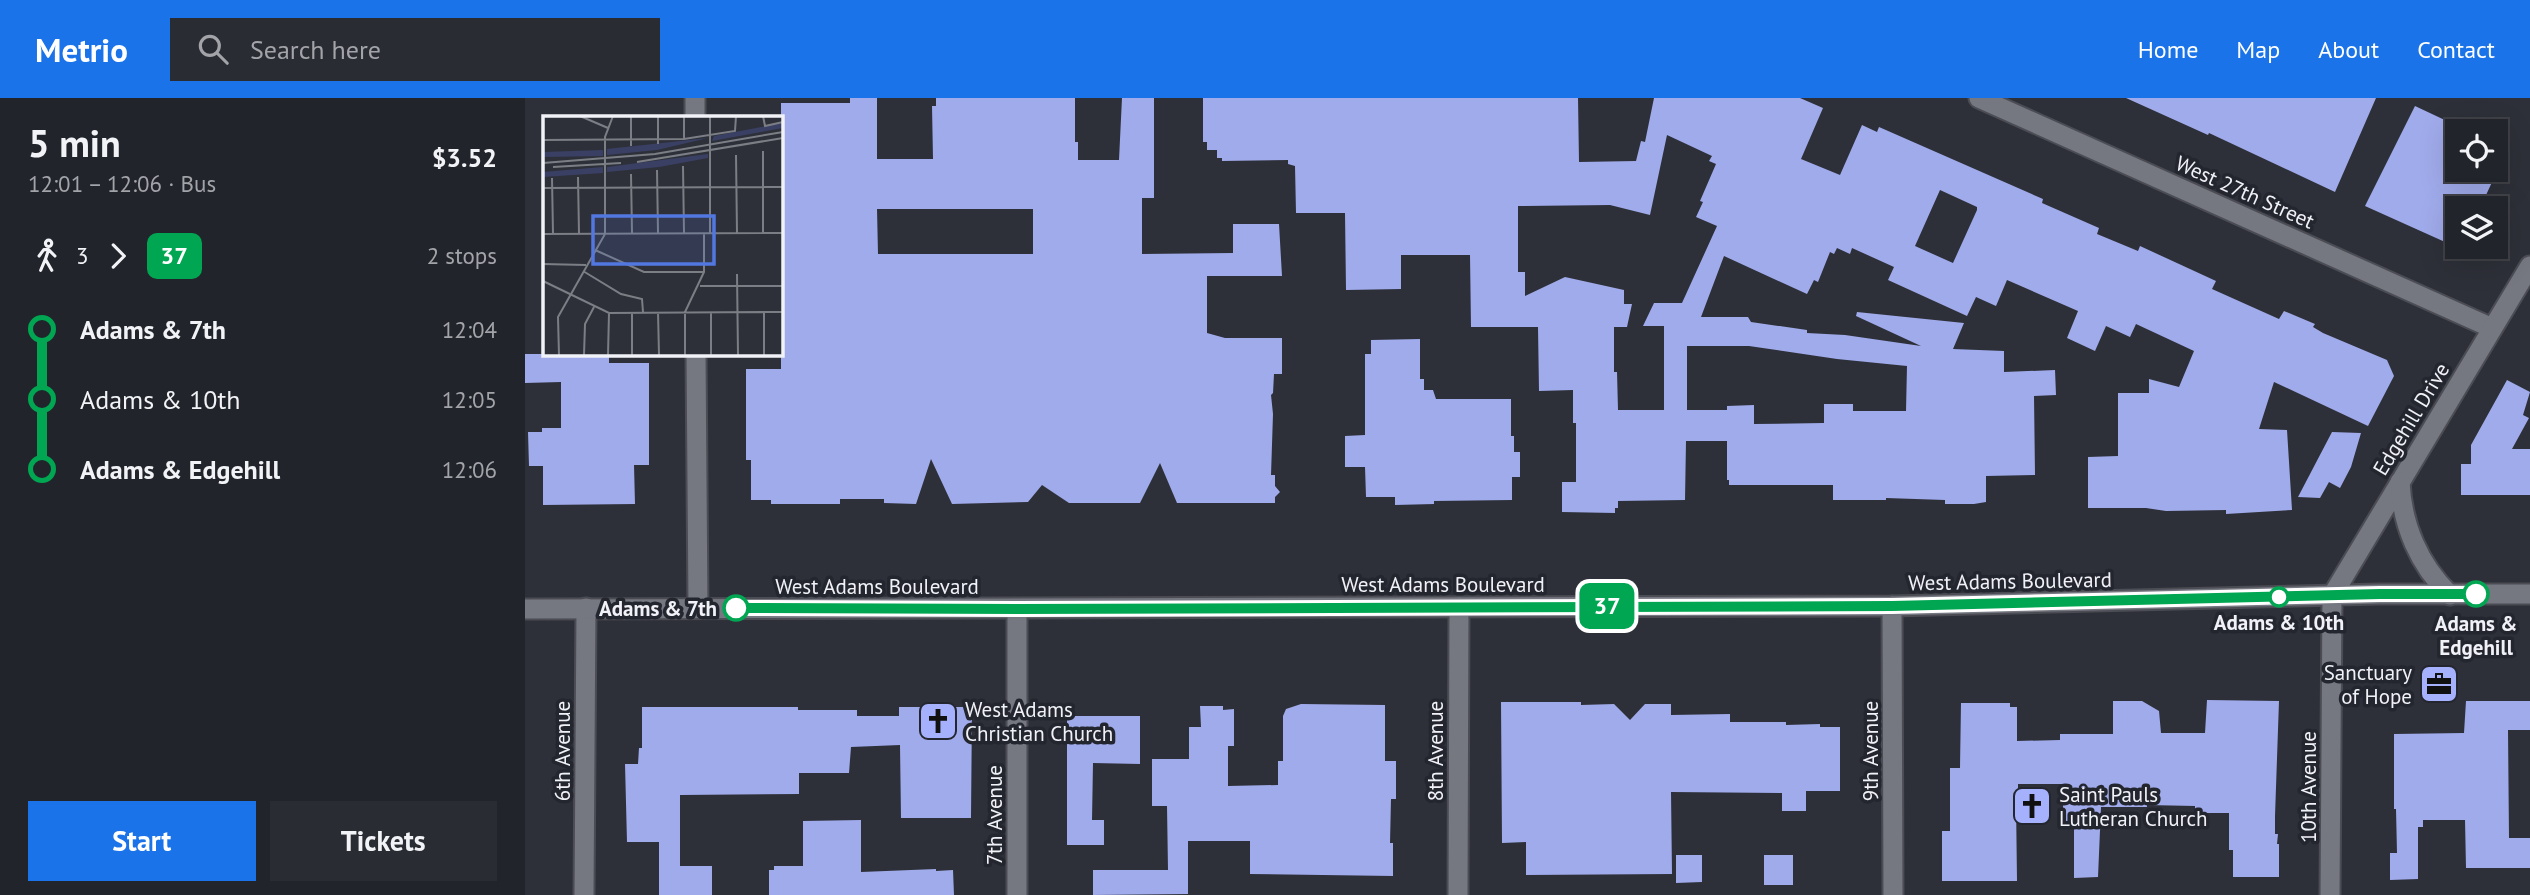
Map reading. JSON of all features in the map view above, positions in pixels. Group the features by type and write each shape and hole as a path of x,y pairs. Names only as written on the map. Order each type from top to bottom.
{"street":[{"path":"695,98 695,116"},
{"name":"West 27th Street","path":"1979,98 2492,328"},
{"name":"Edgehill Drive","path":"2332,596 2530,266"},
{"path":"697,355 698,608"},
{"path":"2400,482 2404,511 2414,546 2426,568 2451,595"},
{"name":"West Adams Boulevard","path":"525,608 1892,606 2530,594"},
{"name":"10th Avenue","path":"2330,895 2332,596"},
{"name":"9th Avenue","path":"1892,606 1893,895"},
{"name":"8th Avenue","path":"1458,895 1459,607"},
{"name":"6th Avenue","path":"584,895 586,608"},
{"name":"7th Avenue","path":"1017,609 1017,895"}],"building":[{"path":"850,98 877,98 877,159 933,159 932,106 936,106 936,98 1075,98 1075,142 1078,142 1078,160 1119,160 1122,98 1154,98 1154,198 1142,198 1142,254 1233,253 1233,224 1279,224 1282,276 1207,276 1207,333 1225,338 1282,338 1282,374 1274,374 1271,395 1271,475 1275,475 1275,486 1280,492 1275,497 1275,503 1177,503 1160,463 1140,503 1069,503 1042,485 1028,502 952,504 931,459 916,504 884,503 884,499 840,499 840,504 771,504 771,500 751,500 751,460 746,460 746,369 781,369 781,103 850,103","holes":["877,209 1033,209 1033,254 878,254"]},
{"path":"1203,98 1578,98 1579,162 1636,161 1641,141 1645,142 1654,98 1800,98 1823,108 1801,159 1840,175 1862,125 1877,132 1879,127 2043,199 2042,203 2099,228 2097,234 2138,251 2140,246 2216,281 2212,289 2279,319 2284,311 2315,324 2313,327 2323,333 2387,360 2394,376 2368,426 2274,382 2259,429 2287,430 2292,510 2226,514 2226,510 2088,508 2088,457 2118,456 2118,393 2149,393 2149,379 2179,387 2194,351 2136,324 2130,337 2106,326 2095,351 2067,338 2078,311 2007,280 1996,306 1976,297 1967,316 1888,280 1894,267 1852,248 1850,254 1837,248 1834,254 1830,252 1818,282 1814,280 1807,294 1724,256 1701,317 1748,317 1751,322 1807,330 1807,333 1845,335 1921,346 1856,316 1857,312 1964,323 1953,349 2004,351 2004,372 2055,370 2056,395 2034,396 2035,475 1986,476 1986,502 1974,504 1886,498 1833,500 1833,485 1729,485 1727,441 1686,441 1685,500 1618,501 1615,513 1562,512 1562,482 1576,482 1573,390 1539,391 1538,327 1471,327 1470,255 1401,255 1401,289 1346,290 1345,213 1296,213 1295,166 1288,164 1288,160 1222,161 1222,158 1217,158 1217,150 1207,150 1207,142 1203,142","holes":["1667,135 1712,156 1709,161 1716,164 1696,217 1717,226 1682,303 1654,303 1643,326 1664,326 1664,410 1618,410 1617,372 1614,372 1614,327 1627,327 1632,304 1624,304 1624,290 1565,277 1525,296 1525,272 1518,272 1518,206 1610,205 1650,215","1940,190 1977,207 1953,263 1915,246","1687,346 1749,346 1907,366 1906,411 1853,411 1853,404 1824,404 1824,423 1754,424 1754,405 1727,406 1727,410 1687,410"]},
{"path":"2126,98 2376,98 2335,192 2209,133 2208,135"},
{"path":"2415,106 2445,120 2445,182 2492,182 2486,196 2445,196 2445,242 2365,206"},
{"path":"1420,339 1420,379 1424,379 1424,390 1433,390 1436,399 1511,399 1511,436 1514,436 1514,452 1520,452 1520,477 1512,477 1512,500 1434,501 1434,504 1395,505 1395,497 1366,497 1365,467 1345,467 1345,436 1365,435 1365,354 1371,354 1371,340"},
{"path":"525,354 609,355 609,363 649,363 649,465 634,465 635,504 543,505 543,466 529,466 528,432 542,432 542,428 561,428 561,382 525,383"},
{"path":"2507,380 2530,392 2523,415 2529,418 2512,449 2530,449 2530,495 2461,495 2461,464 2471,464 2471,445"},
{"path":"2332,432 2361,433 2351,467 2340,488 2329,482 2320,498 2298,497"},
{"path":"2207,700 2279,701 2275,834 2278,834 2279,844 2279,877 2233,877 2233,850 2229,850 2229,813 2195,813 2195,806 2147,805 2101,807 2098,877 2074,878 2074,828 2063,828 2063,784 2018,784 2017,881 1942,881 1942,831 1950,831 1950,768 1960,768 1961,703 2010,703 2010,707 2017,707 2017,741 2060,740 2060,734 2113,734 2113,701 2142,701 2159,711 2161,733 2205,733"},
{"path":"2466,701 2530,701 2530,730 2508,730 2509,838 2530,838 2530,868 2466,868 2465,820 2423,820 2423,827 2418,827 2418,879 2390,880 2390,853 2397,853 2394,734 2464,733"},
{"path":"1501,702 1614,704 1630,720 1645,704 1671,704 1671,715 1730,714 1730,722 1786,722 1786,725 1820,724 1820,727 1840,727 1840,791 1806,791 1806,811 1782,811 1782,793 1671,792 1672,874 1526,875 1526,842 1502,843"},
{"path":"1301,704 1385,705 1385,761 1396,761 1396,799 1391,799 1390,843 1393,843 1393,876 1250,874 1250,841 1188,841 1188,894 1093,895 1093,870 1168,870 1167,806 1152,806 1152,759 1189,759 1189,727 1201,727 1200,706 1234,709 1234,746 1228,746 1228,786 1278,785 1278,761 1283,761 1283,716 1286,709"},
{"path":"642,707 798,707 798,710 857,710 857,716 899,716 899,707 972,707 971,818 901,818 900,745 851,747 849,773 799,773 799,794 680,795 680,866 712,866 712,895 659,895 659,842 627,842 625,764 638,764 639,748 642,748"},
{"path":"1067,716 1140,716 1140,764 1093,763 1092,820 1104,820 1104,845 1067,845"},
{"path":"861,820 861,872 953,870 954,895 769,895 769,870 774,870 774,866 803,866 803,821"},
{"path":"1676,855 1702,855 1702,882 1676,883"},
{"path":"1764,855 1793,855 1793,885 1764,885"}],"bus line":[{"name":"37","path":"736,608 1892,606 2476,594"}],"place":[{"name":"Adams & Edgehill","path":"2476,594"},
{"name":"Adams & 10th","path":"2279,597"},
{"name":"Adams & 7th","path":"736,608"},
{"name":"Sanctuary of Hope","path":"2439,684"},
{"name":"West Adams Christian Church","path":"938,721"},
{"name":"Saint Pauls Lutheran Church","path":"2032,806"}]}
